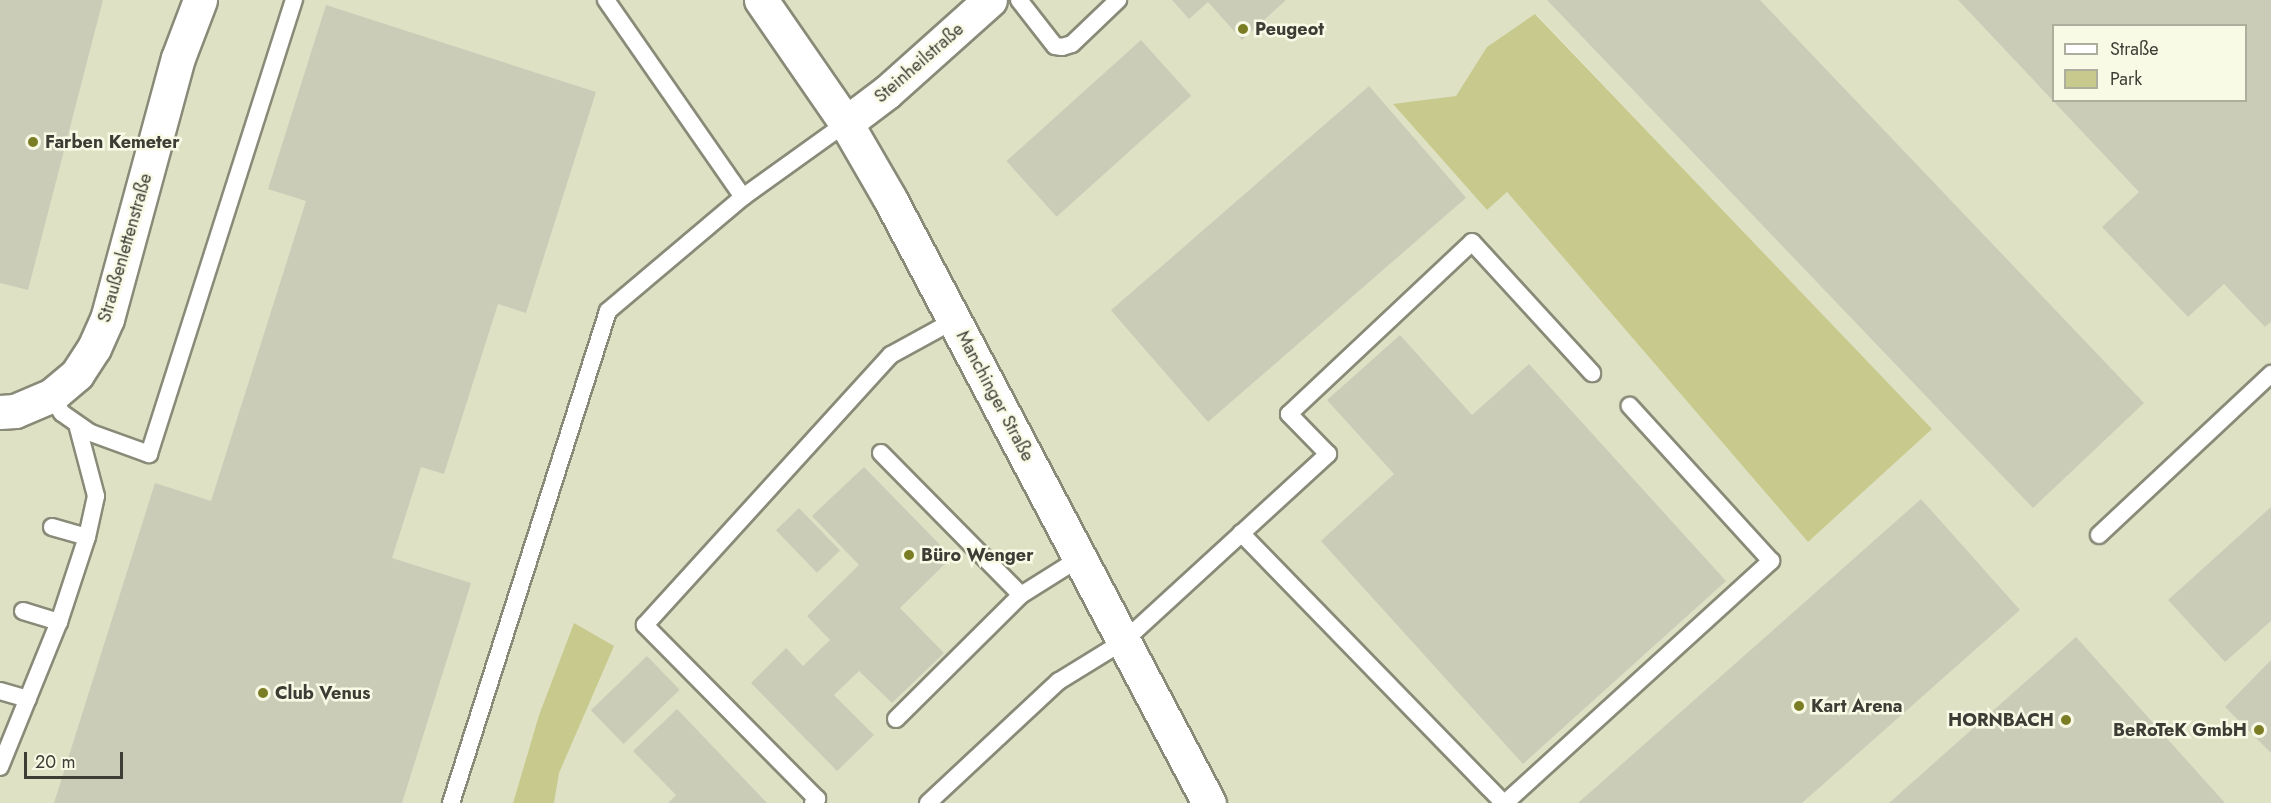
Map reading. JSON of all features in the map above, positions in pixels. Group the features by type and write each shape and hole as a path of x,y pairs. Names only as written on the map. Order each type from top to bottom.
{"main road":[{"name":"Straußenlettenstraße","path":"0,412 15,411 51,396 77,374 107,319 178,57 200,0"},
{"name":"Manchinger Straße","path":"761,0 846,123 955,320 1209,803"},
{"name":"Steinheilstraße","path":"846,123 887,92 990,0"}],"lane":[{"path":"51,396 62,413 78,424 149,453 294,0"},
{"path":"606,0 743,196"},
{"path":"1019,0 1055,46 1062,47 1072,44 1118,0"},
{"path":"451,803 608,310 743,196 846,123"},
{"path":"928,803 1059,681 1124,641 1328,454 1289,414 1472,242 1592,374"},
{"path":"813,803 817,799 645,625 891,355 955,320"},
{"path":"2099,535 2271,375"},
{"path":"1241,533 1504,803 1770,561 1630,406"},
{"path":"0,767 3,750 28,699 59,622 87,537 96,496 78,424"},
{"path":"881,453 1021,595"},
{"path":"52,527 87,537"},
{"path":"896,719 1021,595 1080,558"},
{"path":"23,611 59,622"},
{"path":"0,691 28,699"}],"shaded area":[{"path":"0,0 2271,0 2271,803 554,803 574,623 539,715 513,803 0,803","holes":["1536,14 1931,429 1808,542 1507,192 1487,210 1394,105 1456,96"]}],"green space":[{"path":"1535,14 1932,429 1808,542 1507,192 1487,210 1393,104 1456,96 1487,47"},
{"path":"574,623 614,646 559,773 554,803 513,803 539,715"}],"building":[{"name":"Farben Kemeter","path":"0,0 103,0 28,290 0,283"},
{"name":"Peugeot","path":"1172,0 1286,0 1242,40 1208,2 1189,19"},
{"path":"1547,0 1760,0 2144,403 2033,508"},
{"path":"1958,0 2271,0 2271,322 2265,327 2224,284 2188,317 2102,227 2139,192 2054,102 2247,102 2247,24 2052,24 2052,100"},
{"path":"326,5 596,92 526,313 498,304 444,474 421,467 392,558 471,583 402,803 54,803 155,483 211,501 306,201 268,189"},
{"path":"1141,40 1191,96 1057,217 1006,161"},
{"path":"1369,86 1466,198 1208,422 1111,310"},
{"path":"1400,335 1472,415 1529,364 1726,581 1523,764 1321,541 1394,474 1327,400"},
{"path":"864,467 952,557 900,608 944,653 892,703 859,671 834,695 874,735 837,771 751,683 786,648 803,666 830,640 807,616 859,565 812,516"},
{"name":"Kart Arena","path":"1921,499 2020,610 1802,803 1578,803"},
{"path":"2271,507 2271,621 2225,662 2168,600"},
{"path":"799,508 840,550 817,573 776,530"},
{"name":"HORNBACH","path":"2076,637 2225,803 1889,803"},
{"path":"647,656 680,690 624,744 591,710"},
{"name":"BeRoTeK GmbH","path":"2271,660 2271,753 2225,707"},
{"path":"677,709 767,803 668,803 676,795 633,751"}],"place":[{"name":"Peugeot","path":"1243,29"},
{"name":"Farben Kemeter","path":"33,142"},
{"name":"Büro Wenger","path":"909,555"},
{"name":"Club Venus","path":"263,693"},
{"name":"Kart Arena","path":"1799,706"},
{"name":"HORNBACH","path":"2066,720"},
{"name":"BeRoTeK GmbH","path":"2259,730"}]}
